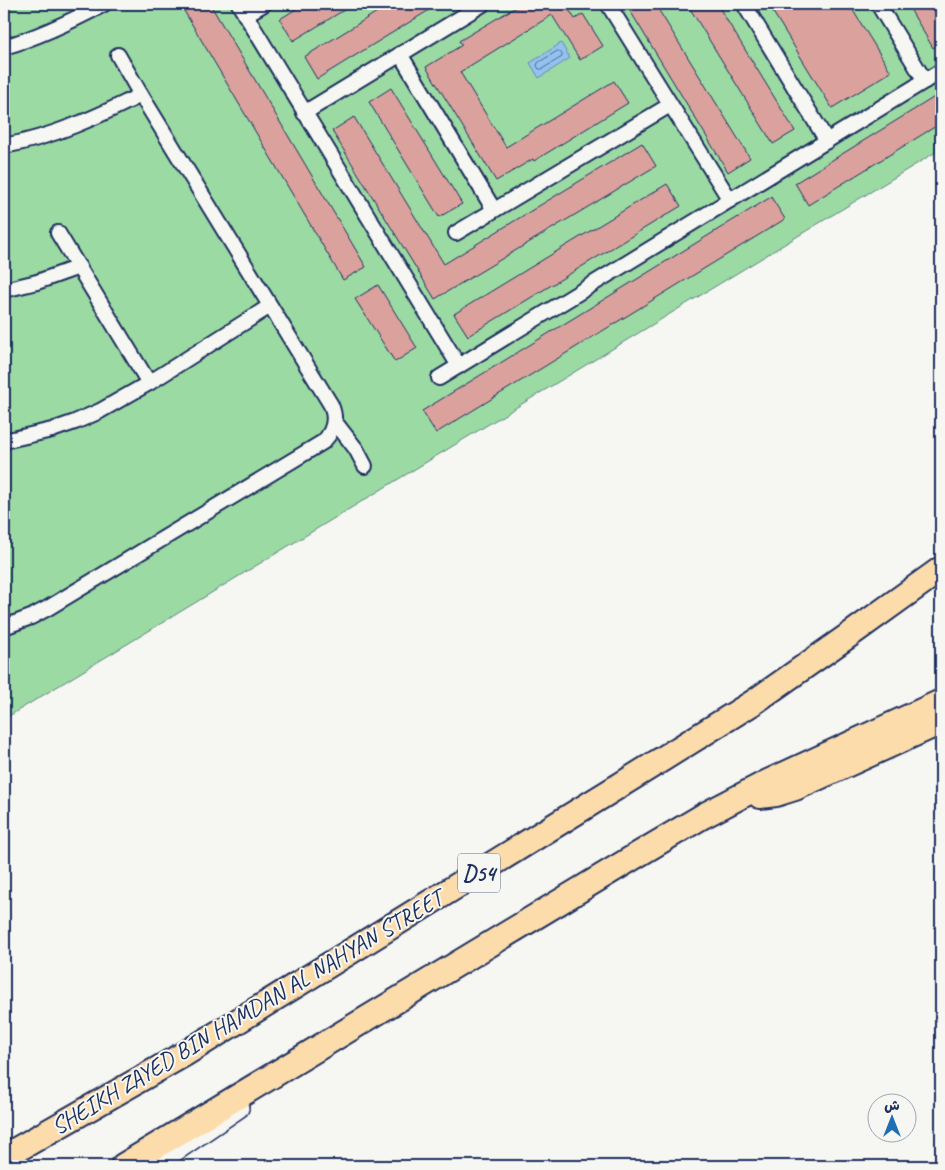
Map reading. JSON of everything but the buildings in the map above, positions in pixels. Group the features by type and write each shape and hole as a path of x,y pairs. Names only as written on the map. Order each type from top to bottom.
{"highway":[{"name":"SHEIKH ZAYED BIN HAMDAN AL NAHYAN STREET","path":"4,1158 186,1053 754,702 941,568"},
{"path":"123,1166 703,816 835,750 941,702"},
{"path":"743,795 765,796 786,791 941,722"}],"street":[{"path":"4,47 45,32 104,4"},
{"path":"264,4 242,10 459,366"},
{"path":"304,113 483,4"},
{"path":"608,4 730,200"},
{"path":"744,4 827,141"},
{"path":"878,4 925,81"},
{"path":"400,54 494,210"},
{"path":"4,628 48,608 323,442 331,433 335,422 331,405 118,55"},
{"path":"439,378 941,71"},
{"path":"4,146 36,139 68,128 141,95"},
{"path":"456,233 670,105"},
{"path":"58,233 149,383"},
{"path":"4,290 37,282 79,267"},
{"path":"4,441 52,430 100,411 149,383 270,306"},
{"path":"335,422 356,450 365,466"},
{"path":"154,1166 259,1095 461,969 488,946"},
{"path":"4,1148 27,1143"}],"green space":[{"path":"4,4 941,4 941,149 4,719"}],"water":[{"path":"561,43 570,58 539,78 530,63"}]}
